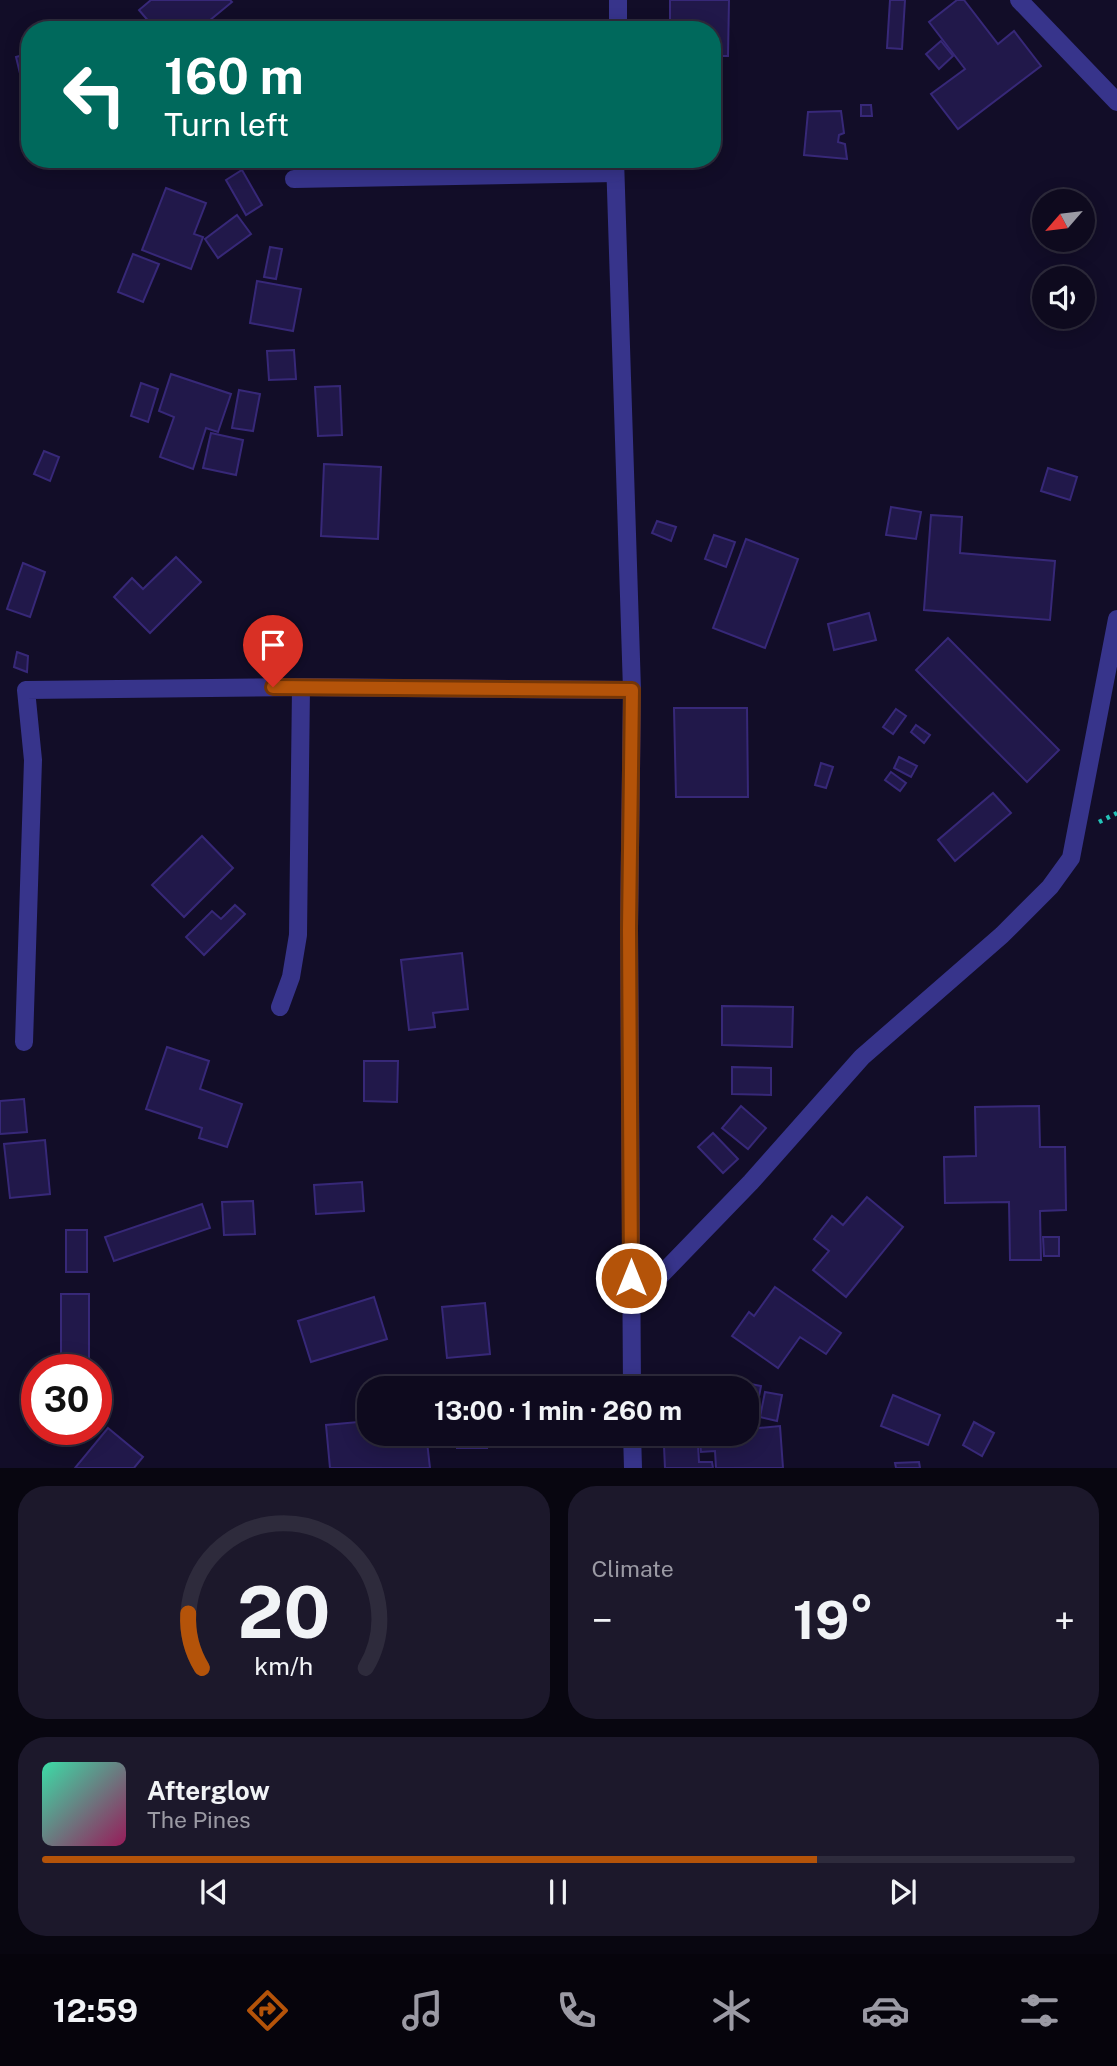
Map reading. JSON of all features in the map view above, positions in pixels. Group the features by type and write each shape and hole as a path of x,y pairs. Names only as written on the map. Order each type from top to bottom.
{"street":[{"path":"618,0 618,21"},
{"path":"1019,0 1117,102"},
{"path":"294,179 566,168"},
{"path":"615,168 632,690 629,929 632,1376"},
{"path":"632,1305 751,1182 862,1057 1002,935 1051,887 1071,858 1117,619"},
{"path":"24,1042 33,760 26,690 301,687 632,690"},
{"path":"281,1007 291,978 298,934 301,687"},
{"path":"632,1446 633,1468"}],"building":[{"path":"151,0 232,2 209,21 148,21 139,10"},
{"path":"670,0 729,0 728,56 721,56 721,21 670,21"},
{"path":"890,0 905,0 902,49 887,48"},
{"path":"957,0 964,0 998,44 1014,31 1041,66 958,129 931,94 965,69 929,22"},
{"path":"941,41 953,56 939,69 926,54"},
{"path":"21,56 21,78 16,57"},
{"path":"861,105 871,105 872,116 861,116"},
{"path":"841,111 844,133 839,135 838,142 845,144 847,159 804,155 808,112"},
{"path":"335,168 363,168 363,169 335,171"},
{"path":"242,170 262,205 246,215 226,180"},
{"path":"166,188 206,203 194,234 203,237 191,269 142,250"},
{"path":"237,215 251,234 218,258 205,239"},
{"path":"270,247 282,249 276,279 264,277"},
{"path":"133,254 159,264 143,302 118,292"},
{"path":"257,281 301,289 293,331 250,323"},
{"path":"294,350 296,379 269,380 267,351"},
{"path":"171,374 231,394 218,432 206,428 193,469 160,457 174,417 159,411"},
{"path":"141,383 158,389 148,422 131,416"},
{"path":"340,386 342,435 318,436 315,387"},
{"path":"239,390 260,394 253,431 232,428"},
{"path":"211,433 243,440 236,475 203,468"},
{"path":"44,451 59,457 50,481 34,474"},
{"path":"324,464 381,467 378,539 321,536"},
{"path":"1048,468 1077,477 1070,500 1041,491"},
{"path":"891,507 921,512 916,539 886,535"},
{"path":"931,515 962,517 960,553 1055,561 1050,620 924,610"},
{"path":"657,521 676,527 671,541 652,533"},
{"path":"714,535 735,542 726,567 705,559"},
{"path":"746,539 798,559 765,648 713,628"},
{"path":"176,557 201,582 150,633 114,597 132,578 143,589"},
{"path":"23,563 45,572 30,617 7,609"},
{"path":"869,613 876,640 834,650 828,624"},
{"path":"948,638 1059,750 1027,782 916,670"},
{"path":"17,652 28,656 27,672 14,667"},
{"path":"674,708 747,708 748,797 676,797"},
{"path":"896,709 906,716 893,734 883,727"},
{"path":"916,725 930,735 924,743 911,732"},
{"path":"899,757 917,766 911,777 894,768"},
{"path":"821,763 833,767 826,788 815,785"},
{"path":"891,772 906,783 900,791 885,780"},
{"path":"993,793 1011,813 955,861 938,840"},
{"path":"202,836 233,868 184,917 152,885"},
{"path":"235,905 245,914 204,955 186,937 212,911 221,919"},
{"path":"462,953 468,1009 433,1013 435,1027 409,1030 401,960"},
{"path":"722,1006 793,1007 792,1047 722,1045"},
{"path":"167,1047 209,1061 200,1089 242,1104 227,1147 199,1138 202,1128 146,1109"},
{"path":"364,1061 398,1061 397,1102 364,1101"},
{"path":"732,1067 771,1068 771,1095 732,1094"},
{"path":"24,1099 27,1132 0,1134 0,1101"},
{"path":"741,1106 766,1128 748,1149 722,1128"},
{"path":"1039,1106 1040,1147 1065,1147 1066,1210 1040,1211 1041,1260 1010,1260 1009,1202 945,1203 944,1157 976,1156 975,1107"},
{"path":"713,1133 738,1159 723,1173 698,1147"},
{"path":"45,1140 50,1194 10,1198 4,1144"},
{"path":"362,1182 364,1211 316,1214 314,1185"},
{"path":"867,1197 903,1227 846,1297 813,1270 829,1251 814,1239 832,1216 843,1225"},
{"path":"253,1201 255,1234 224,1235 222,1202"},
{"path":"202,1204 210,1228 114,1261 105,1237"},
{"path":"66,1230 87,1230 87,1272 66,1272"},
{"path":"1043,1237 1059,1237 1059,1256 1044,1256"},
{"path":"775,1287 841,1333 826,1354 800,1337 778,1368 732,1336 749,1312 754,1316"},
{"path":"61,1294 89,1294 89,1354 61,1354"},
{"path":"374,1297 387,1339 311,1362 298,1321"},
{"path":"485,1303 490,1354 447,1358 442,1307"},
{"path":"765,1392 782,1395 777,1421 760,1417"},
{"path":"893,1395 940,1415 928,1445 881,1426"},
{"path":"357,1422 357,1446 427,1446 430,1468 330,1468 326,1425"},
{"path":"974,1422 994,1433 982,1456 963,1445"},
{"path":"780,1426 783,1468 716,1468 715,1451 701,1452 700,1446 759,1446 759,1428"},
{"path":"112,1431 143,1457 134,1468 75,1468 94,1445 112,1445"},
{"path":"457,1446 487,1446 487,1448"},
{"path":"664,1446 698,1446 699,1462 712,1462 713,1468 665,1468"},
{"path":"919,1462 920,1468 896,1468 895,1463"}],"route":[{"path":"273,687 632,690 629,929 631,1278"}]}
